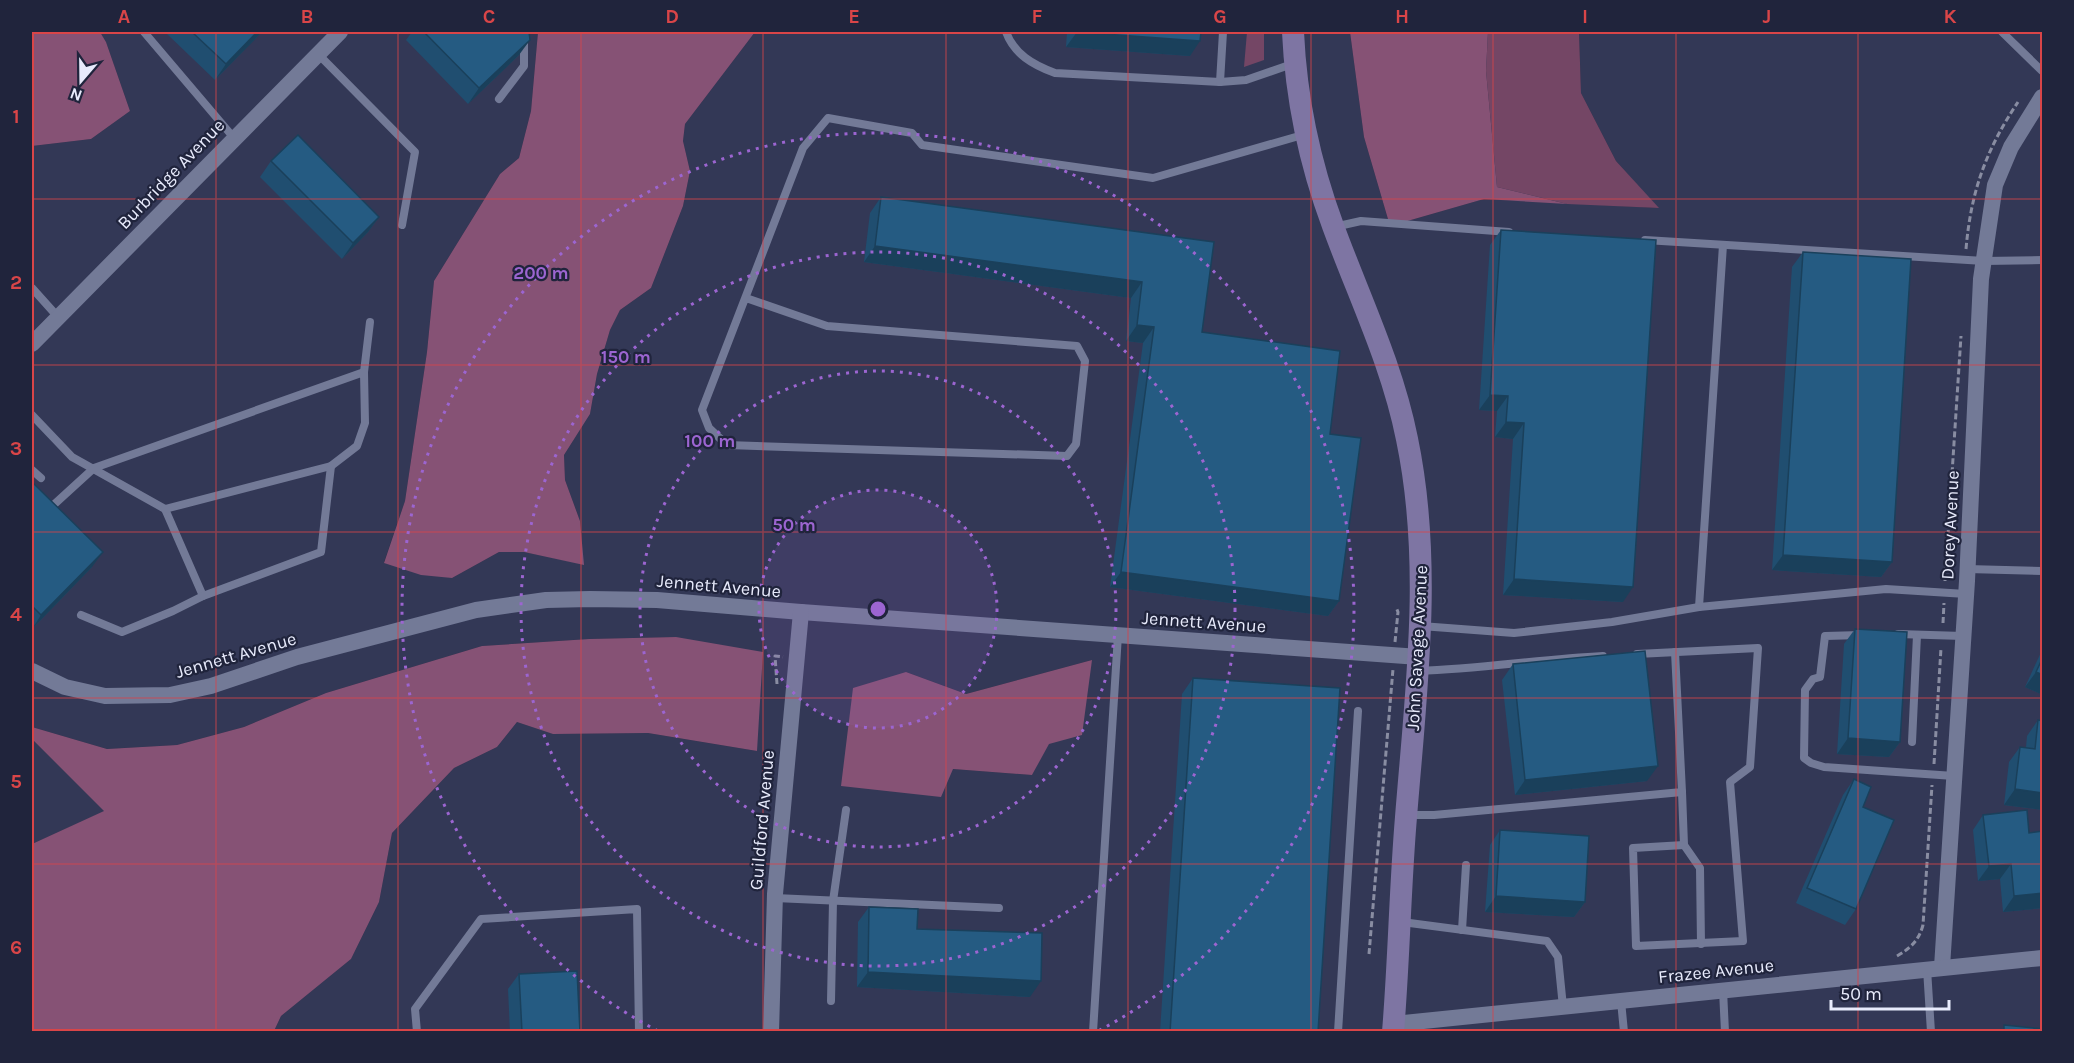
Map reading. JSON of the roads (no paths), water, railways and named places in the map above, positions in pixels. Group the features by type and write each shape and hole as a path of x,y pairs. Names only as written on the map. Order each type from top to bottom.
{"main road":[{"name":"John Savage Avenue","path":"1293,32 1295,63 1306,134 1316,174 1334,228 1388,367 1407,439 1416,495 1421,626 1398,921 1393,1028"}],"street":[{"name":"Burbridge Avenue","path":"32,344 340,32"},
{"name":"Dorey Avenue","path":"1935,968 1954,776 1966,594 1981,279 1995,185 2011,147 2043,97"},
{"name":"Jennett Avenue","path":"32,671 65,687 105,696 170,695 211,686 297,657 408,626 476,610 546,600 657,600 1394,655 1419,664"},
{"name":"Guildford Avenue","path":"771,1032 775,898 801,612"},
{"name":"Frazee Avenue","path":"1393,1028 1563,1007 2043,958"}],"lane":[{"path":"144,32 234,138"},
{"path":"499,99 524,66 524,32"},
{"path":"1006,32 1017,51 1032,64 1054,73 1220,82 1245,80 1295,63"},
{"path":"1220,82 1223,32"},
{"path":"2002,32 2043,71"},
{"path":"318,54 414,152 402,225"},
{"path":"746,298 827,326 1077,346 1085,361 1076,444 1067,456 727,445 709,428 702,410 803,148 828,118 912,133 922,145 1153,178 1306,134"},
{"path":"1334,228 1361,221 1524,233"},
{"path":"1630,239 1984,261 2043,260"},
{"path":"1699,607 1723,244"},
{"path":"32,288 58,317"},
{"path":"165,509 331,466 357,446 365,423 364,372 370,322"},
{"path":"48,510 94,468 364,372"},
{"path":"32,416 72,457 165,509 203,596"},
{"path":"81,615 122,632 203,596 321,552 331,466"},
{"path":"32,470 40,478"},
{"path":"1967,569 2043,571"},
{"path":"1421,626 1514,633 1612,622 1699,607 1886,589 1966,594"},
{"path":"1892,634 1963,636"},
{"path":"1093,1032 1118,635"},
{"path":"1870,635 1825,636 1820,676 1813,679 1806,690 1804,758 1824,767 1954,776"},
{"path":"1912,742 1917,635"},
{"path":"1632,654 1758,648 1750,767 1730,782 1743,941 1636,946 1633,848 1684,845"},
{"path":"1675,652 1684,845 1700,868 1701,944"},
{"path":"1419,664 1446,670 1566,657 1610,655"},
{"path":"1338,1032 1358,711"},
{"path":"1406,815 1434,815 1682,792"},
{"path":"831,1001 833,901 846,810"},
{"path":"1462,930 1466,865"},
{"path":"775,898 999,908"},
{"path":"417,1032 415,1009 482,919 637,909 639,1032"},
{"path":"1398,921 1547,942 1558,957 1563,1007"},
{"path":"1931,1032 1935,968"},
{"path":"1723,990 1725,1032"},
{"path":"1621,1001 1624,1032"}]}
